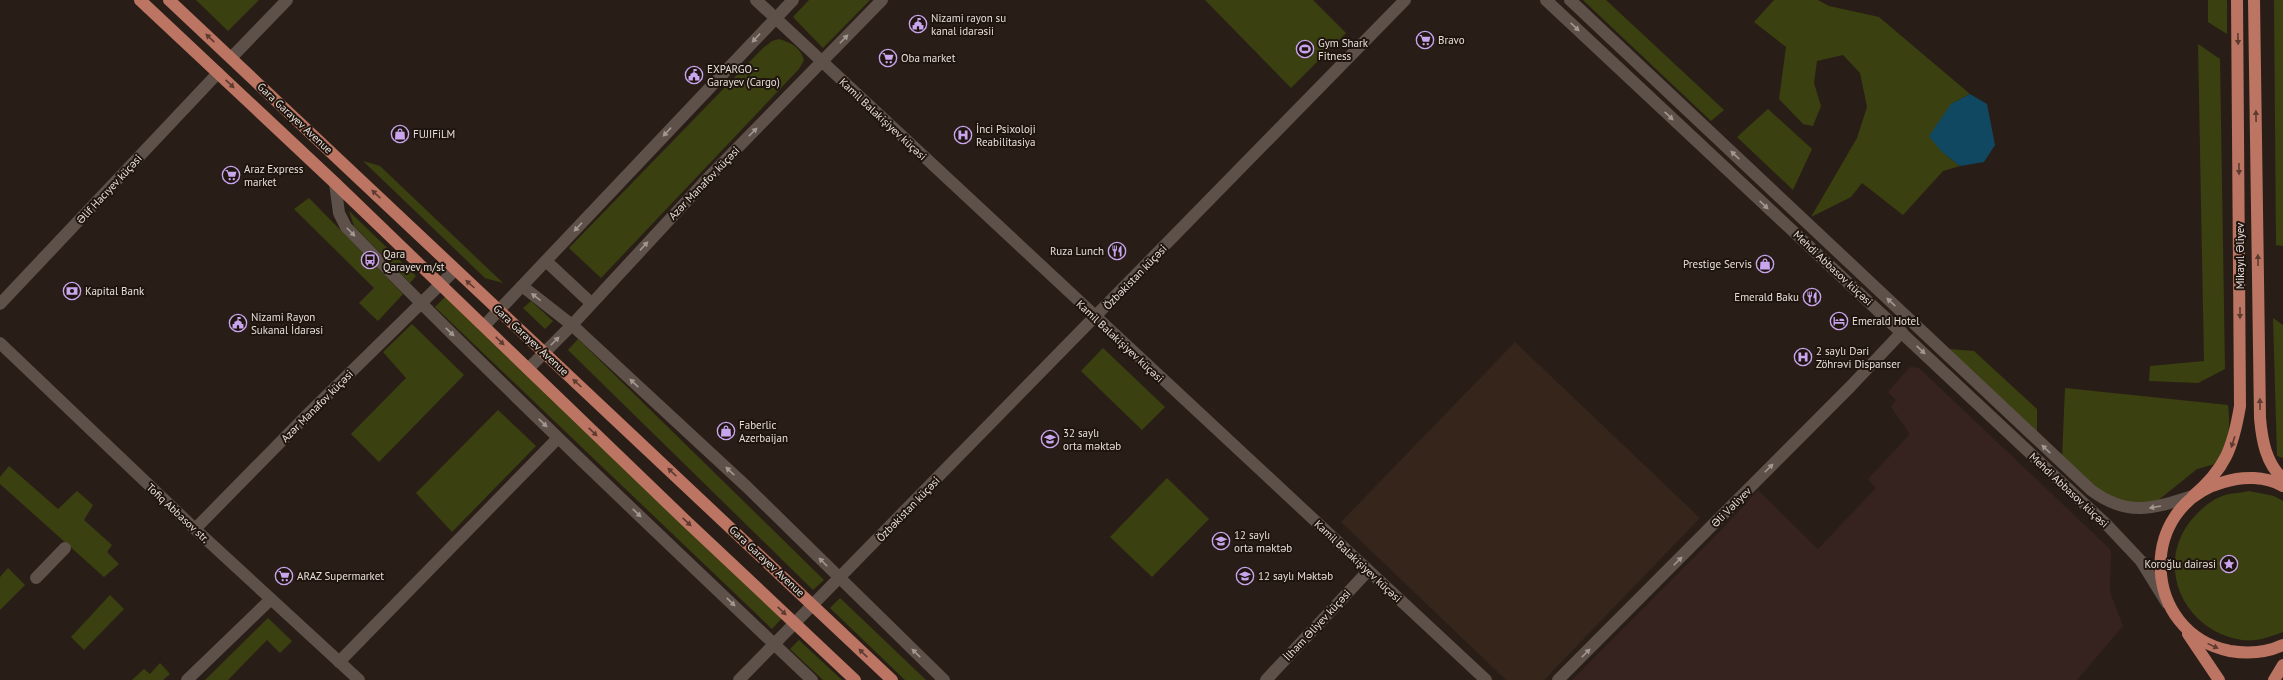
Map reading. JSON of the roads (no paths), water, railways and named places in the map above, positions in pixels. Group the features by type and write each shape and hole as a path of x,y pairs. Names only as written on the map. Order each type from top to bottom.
{"main road":[{"name":"Gara Garayev Avenue","path":"140,0 335,183 855,680"},
{"name":"Gara Garayev Avenue","path":"170,0 892,680"},
{"name":"Mikayıl Əliyev","path":"2193,496 2209,483 2226,459 2234,439 2240,406 2237,0"},
{"name":"Mikayıl Əliyev","path":"2254,0 2260,418 2264,449 2271,464 2283,479"},
{"path":"2219,680 2175,615 2165,595 2161,581 2160,552 2166,531 2177,512 2193,496 2212,485 2234,479 2257,478 2283,486"},
{"path":"2175,615 2193,635 2217,648 2244,654 2271,651 2283,645"},
{"path":"2274,680 2283,665"}],"street":[{"path":"231,58 287,0"},
{"name":"Kamil Balakişiyev küçəsi","path":"756,0 1486,680"},
{"path":"484,326 793,0"},
{"name":"Azər Manafov küçəsi","path":"528,369 572,325 708,178 882,0"},
{"name":"Özbəkistan küçəsi","path":"794,622 1096,318 1406,0"},
{"name":"Mehdi Abbasov küçəsi","path":"1546,0 2126,543 2141,561 2175,615"},
{"name":"Mehdi Abbasov küçəsi","path":"1570,0 2091,490 2106,501 2124,507 2142,509 2163,506 2193,496"},
{"name":"Əlif Hacıyev küçəsi","path":"0,304 218,73"},
{"path":"335,183 339,213 346,227 422,305 558,438 812,680"},
{"path":"546,261 591,303"},
{"name":"Azər Manafov küçəsi","path":"195,529 308,414 422,305 455,270"},
{"path":"522,286 572,325 747,487 944,680"},
{"name":"Əli Vəliyev","path":"1558,680 1845,393 1902,332"},
{"name":"Tofiq Abbasov str.","path":"0,343 195,529 359,680"},
{"path":"339,662 558,438"},
{"path":"36,578 65,548"},
{"name":"İlham Əliyev küçəsi","path":"1266,680 1368,571"},
{"path":"187,680 271,599"},
{"path":"739,680 794,622"}],"water":[{"path":"1970,94 1987,104 1995,145 1984,162 1960,166 1941,151 1929,136 1951,104"}],"place":[{"name":"Nizami rayon su kanal idarəsii","path":"918,24"},
{"name":"Bravo","path":"1425,40"},
{"name":"Gym Shark Fitness","path":"1305,49"},
{"name":"Oba market","path":"888,58"},
{"name":"EXPARGO - Garayev (Cargo)","path":"694,75"},
{"name":"FUJIFiLM","path":"400,134"},
{"name":"İnci Psixoloji Reabilitasiya","path":"963,135"},
{"name":"Araz Express market","path":"231,175"},
{"name":"Ruza Lunch","path":"1117,251"},
{"name":"Qara Qarayev m/st","path":"370,260"},
{"name":"Prestige Servis","path":"1765,264"},
{"name":"Kapital Bank","path":"72,291"},
{"name":"Emerald Baku","path":"1812,297"},
{"name":"Emerald Hotel","path":"1839,321"},
{"name":"Nizami Rayon Sukanal İdarəsi","path":"238,323"},
{"name":"2 saylı Dəri Zöhrəvi Dispanser","path":"1803,357"},
{"name":"Faberlic Azerbaijan","path":"726,431"},
{"name":"32 saylı orta məktəb","path":"1050,439"},
{"name":"12 saylı orta məktəb","path":"1221,541"},
{"name":"Koroğlu dairəsi","path":"2229,564"},
{"name":"ARAZ Supermarket","path":"284,576"},
{"name":"12 saylı Məktəb","path":"1245,576"}]}
